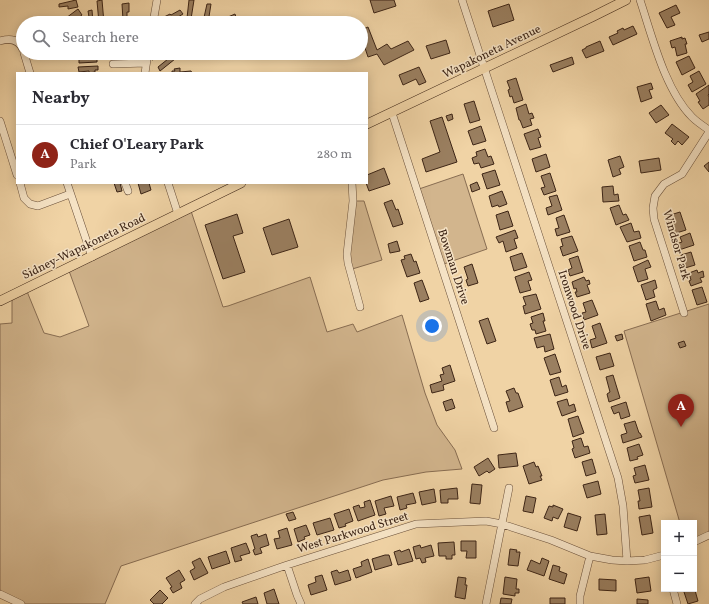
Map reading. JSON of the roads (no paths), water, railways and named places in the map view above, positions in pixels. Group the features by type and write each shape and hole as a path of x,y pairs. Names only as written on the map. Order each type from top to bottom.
{"main road":[{"name":"Wapakoneta Avenue","path":"368,124 392,114 592,18 626,0"},
{"path":"178,214 239,184"},
{"name":"Sidney-Wapakoneta Road","path":"0,301 178,214"}],"street":[{"path":"154,16 156,0"},
{"name":"Ironwood Drive","path":"462,0 618,478 623,506 627,561"},
{"path":"640,0 664,70 674,94 692,117 709,131"},
{"path":"0,41 7,39 16,40"},
{"path":"26,60 30,72"},
{"path":"145,72 147,60"},
{"path":"113,64 146,63"},
{"name":"Bowman Drive","path":"392,114 494,428"},
{"path":"0,121 16,172"},
{"name":"Windsor Park","path":"684,313 654,219 653,208 655,196 664,184 682,174 709,131"},
{"path":"20,184 24,198 30,204 38,206 70,194"},
{"path":"67,184 92,257"},
{"path":"125,184 128,191"},
{"path":"168,184 178,214"},
{"path":"352,184 353,201 347,254 360,307"},
{"path":"486,604 509,488"},
{"name":"West Parkwood Street","path":"195,604 200,599 224,587 287,565 416,524 486,521 502,524 551,540 590,556 627,561 645,560 661,556"},
{"path":"697,541 709,535"},
{"path":"580,604 580,596 590,556"},
{"path":"287,565 301,604"},
{"path":"674,592 677,604"},
{"path":"0,594 22,604"}],"place":[{"name":"Chief O'Leary Park","path":"681,427"}]}
